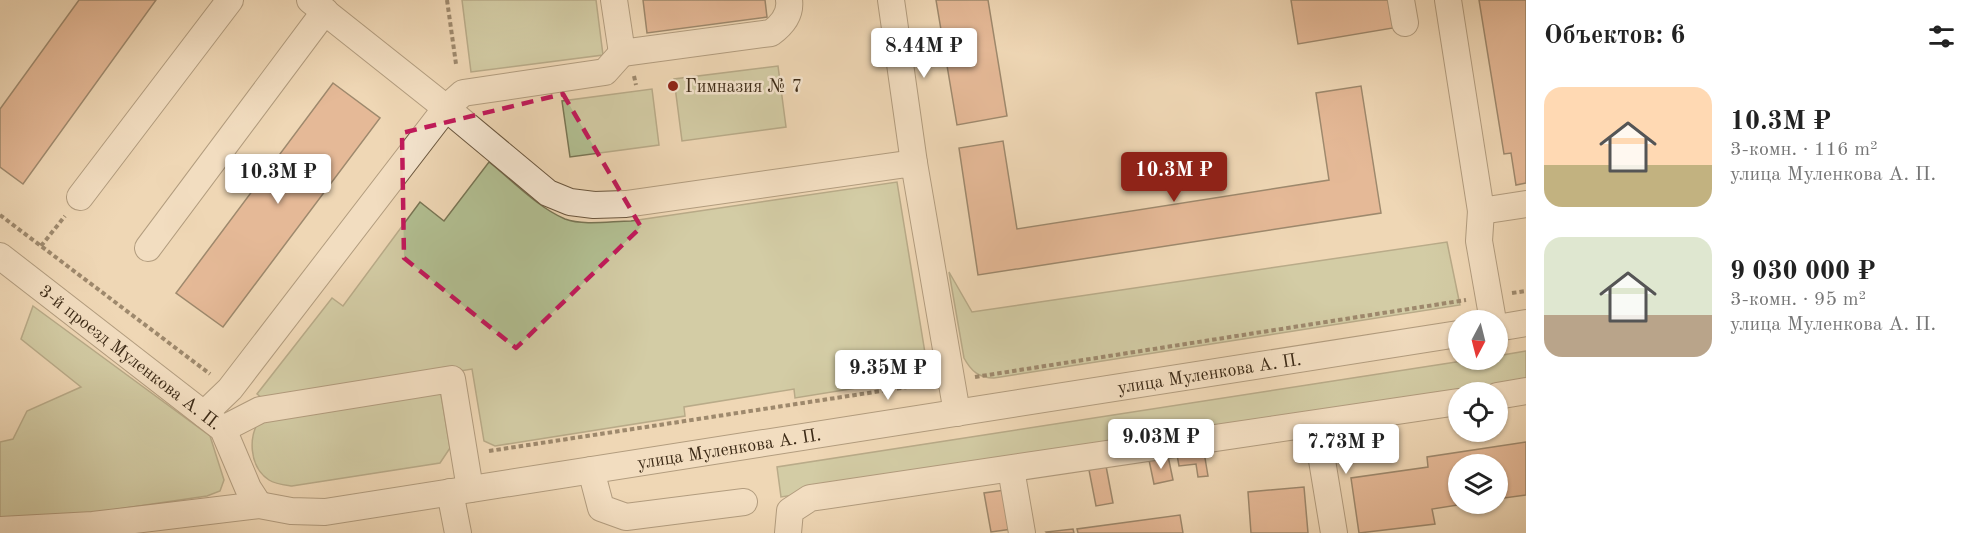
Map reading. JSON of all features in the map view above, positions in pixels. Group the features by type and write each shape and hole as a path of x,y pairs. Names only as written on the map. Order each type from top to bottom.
{"street":[{"path":"80,197 230,0"},
{"path":"615,0 622,53"},
{"path":"213,422 230,389 446,108 463,93 605,72 622,53 771,33 782,24 789,0"},
{"path":"891,0 915,163 957,413"},
{"path":"1448,0 1482,211 1479,241 1491,309"},
{"path":"148,248 318,5 548,193 570,202 626,204 915,163"},
{"path":"1482,211 1526,204"},
{"name":"3-й проезд Муленкова А. П.","path":"0,256 213,422 259,505"},
{"path":"1508,326 1526,323"},
{"name":"улица Муленкова А. П.","path":"0,530 94,529 259,505 291,511 325,512 1448,336"},
{"path":"213,422 260,410 452,379 464,455 458,533"},
{"path":"1508,394 1526,391"},
{"path":"789,522 810,498 1448,404"},
{"path":"1316,424 1334,533"},
{"path":"1011,469 1022,533"},
{"path":"591,470 601,508 626,517 744,502"}],"path":[{"path":"447,0 456,64"},
{"path":"41,246 80,197"},
{"path":"0,216 230,389"},
{"path":"464,455 951,381 1491,309 1526,291"}],"highlighted area":[{"path":"563,94 641,227 516,348 404,258 402,133"}],"green space":[{"path":"462,0 596,0 603,55 471,72"},
{"path":"778,66 786,127 682,141 674,79"},
{"path":"652,89 659,145 570,157 562,101"},
{"path":"489,162 535,201 555,214 565,219 589,223 631,221 897,182 927,365 918,378 795,398 794,389 684,407 685,416 495,446 484,441 472,369 267,402 257,394 332,298 343,306 420,202 444,221"},
{"path":"1447,242 1460,305 994,378 976,373 964,358 949,272 972,312"},
{"path":"33,306 210,436 224,480 220,491 207,496 91,513 0,518 0,442 13,439 27,411 81,387 21,339"},
{"path":"1526,351 1526,383 1508,386 1508,382 1448,382 1448,395 781,497 777,467 1448,363 1448,370 1508,370 1508,354"},
{"path":"440,389 450,448 440,463 292,486 269,480 257,467 252,441 257,424 262,417"}],"building":[{"path":"79,0 156,0 23,184 0,167 0,109"},
{"path":"643,0 765,0 767,17 647,33"},
{"path":"936,0 988,0 1007,116 957,125"},
{"path":"1291,0 1388,0 1393,28 1298,44"},
{"path":"1479,0 1526,0 1526,183 1516,185 1511,153 1504,154"},
{"path":"333,83 380,118 223,327 176,293"},
{"path":"1361,86 1381,213 978,275 959,148 1003,141 1017,229 1329,180 1316,93"},
{"path":"1526,442 1526,495 1508,497 1508,454 1448,454 1448,506 1432,509 1435,524 1359,533 1351,478 1428,467 1427,457"},
{"path":"1204,452 1208,476 1198,477 1196,464 1179,466 1177,455"},
{"path":"1168,456 1173,480 1154,484 1149,460"},
{"path":"1106,466 1113,503 1096,506 1089,470"},
{"path":"1304,487 1308,533 1251,533 1248,492"},
{"path":"1005,490 1012,529 991,532 984,493"},
{"path":"1180,515 1183,533 1078,533 1077,529"},
{"path":"1073,529 1074,533 1046,532"}],"place":[{"name":"Гимназия № 7","path":"673,86"}]}
